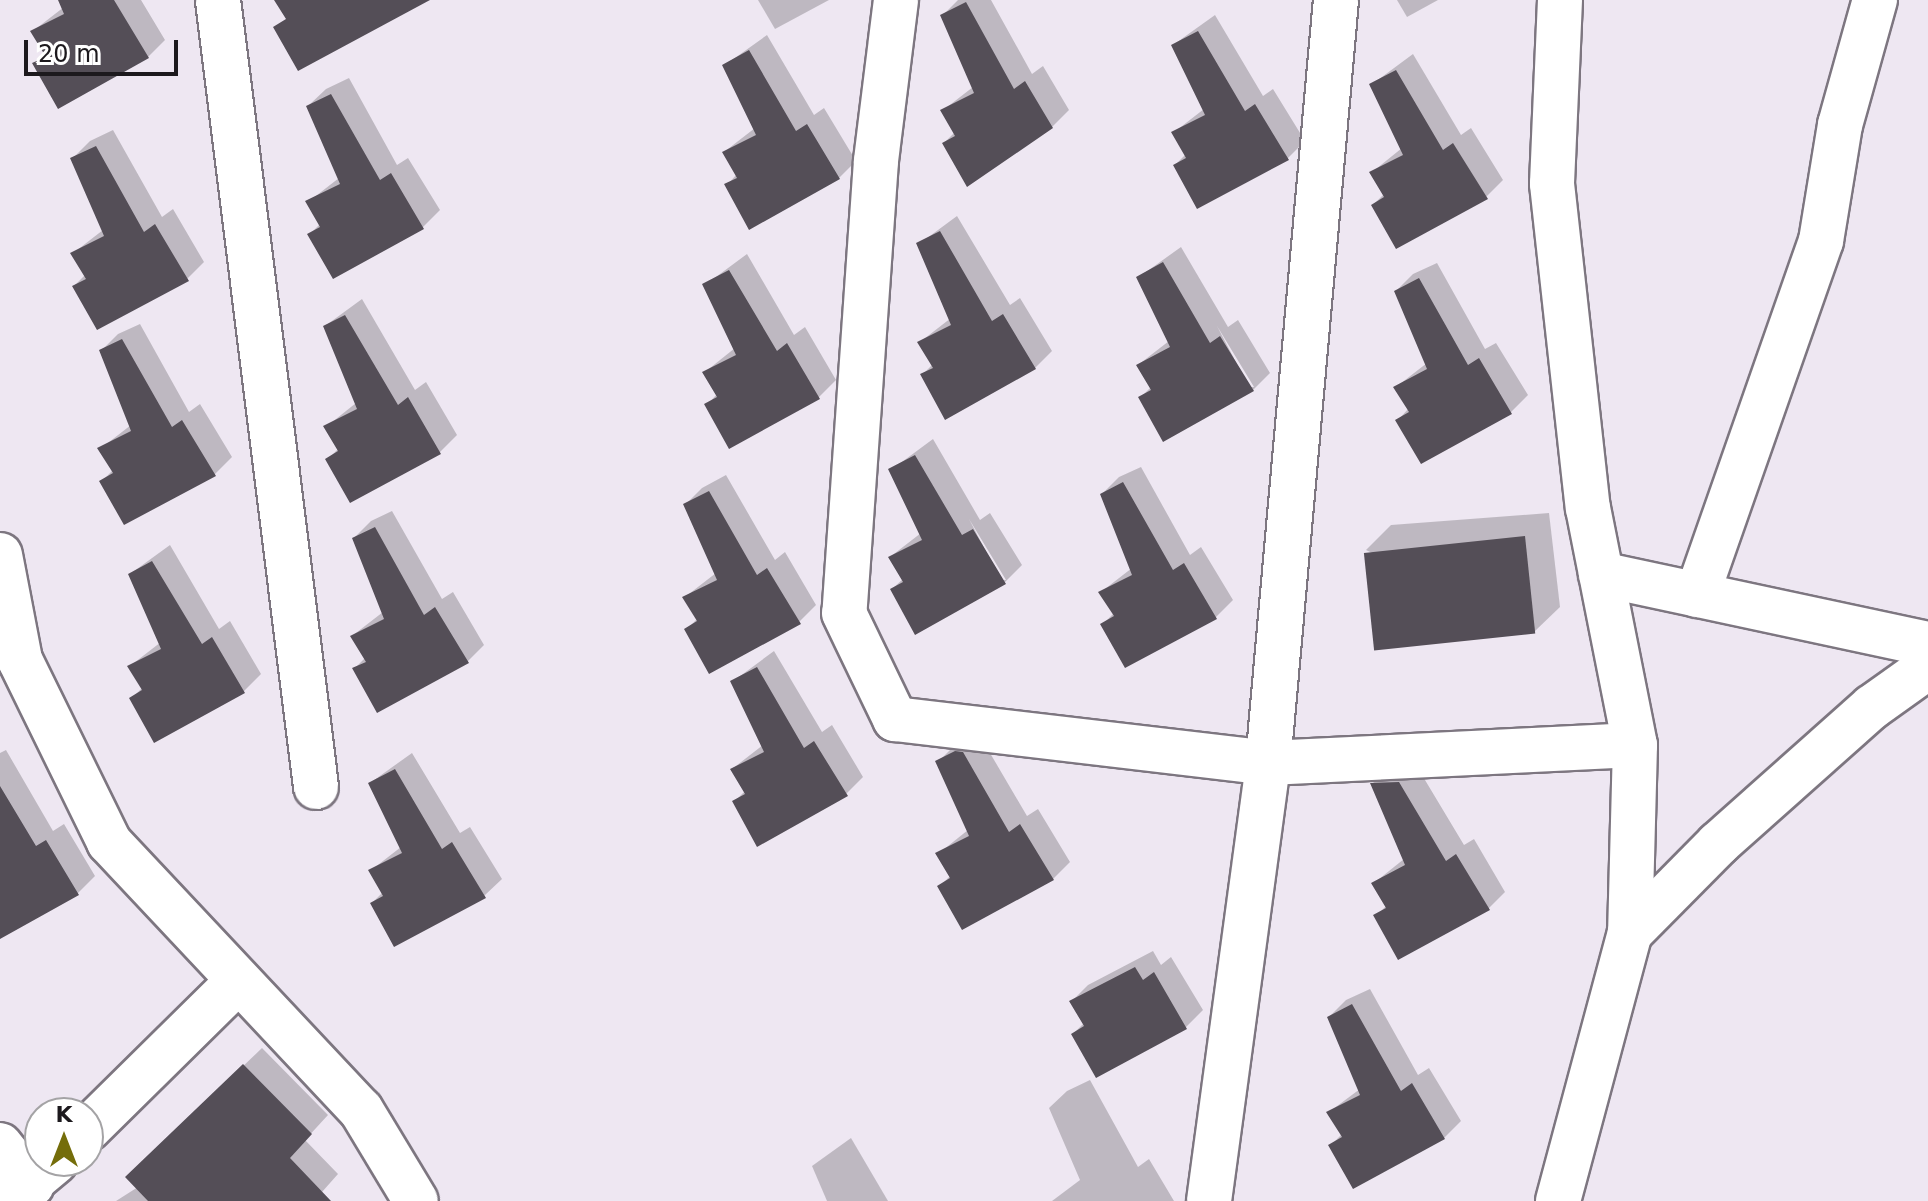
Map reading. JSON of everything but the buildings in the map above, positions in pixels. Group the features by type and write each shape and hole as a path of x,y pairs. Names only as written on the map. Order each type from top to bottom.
{"street":[{"path":"218,0 316,787"},
{"path":"896,0 876,161 844,613 895,719 1268,763 1635,745"},
{"path":"1209,1201 1268,763 1336,0"},
{"path":"1558,1201 1630,933 1635,745 1588,508 1552,184 1560,0"},
{"path":"1697,595 1821,241 1840,125 1875,0"},
{"path":"0,555 20,660 109,842 237,982 361,1110 416,1201"},
{"path":"1601,574 1928,644"},
{"path":"1630,933 1718,844 1825,749 1928,667"},
{"path":"104,1113 237,982"},
{"path":"0,1145 32,1182"}]}
